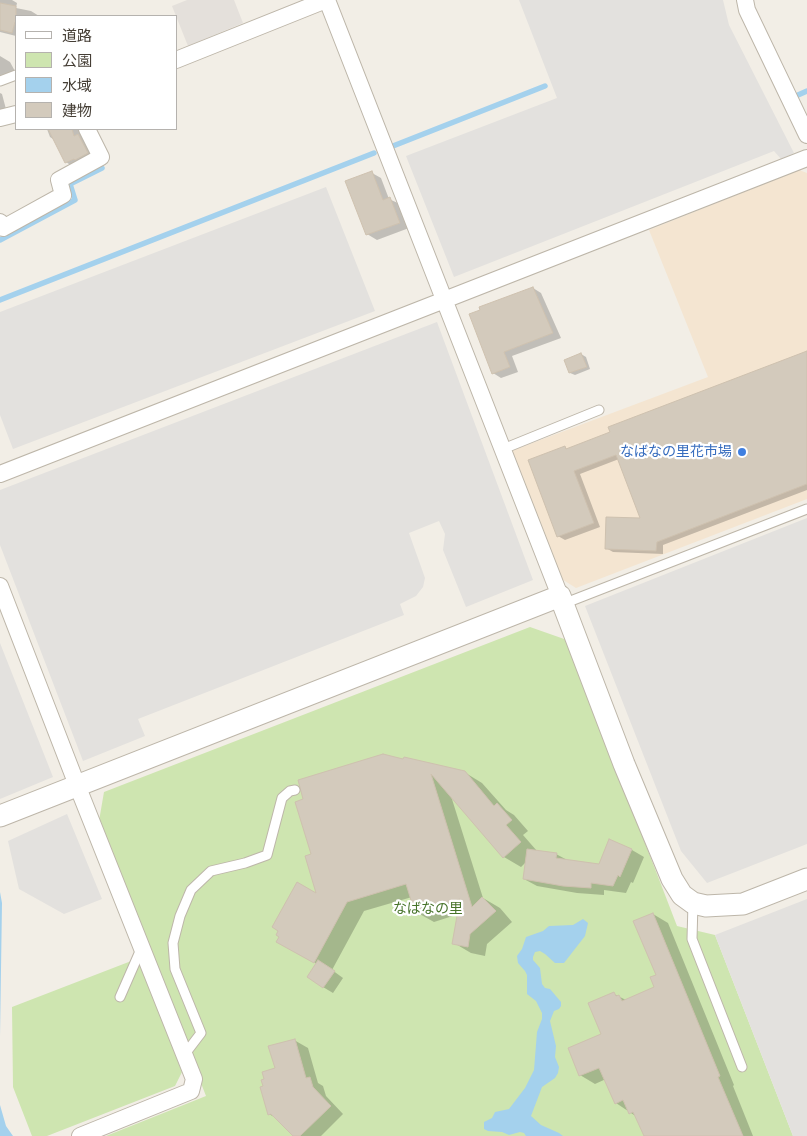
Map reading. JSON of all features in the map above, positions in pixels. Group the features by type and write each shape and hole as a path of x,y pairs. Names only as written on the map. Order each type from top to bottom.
{"street":[{"path":"178,59 326,0 445,300 624,764 672,879 682,895 693,903 706,906 743,904 807,879"},
{"path":"745,0 747,10 807,135"},
{"path":"0,118 15,114"},
{"path":"0,222 3,228 62,196 59,180 101,157 88,130"},
{"path":"0,474 807,158"},
{"path":"0,586 194,1079 191,1091 80,1136"},
{"path":"0,816 561,600"}],"lane":[{"path":"0,81 15,75"},
{"path":"502,449 599,410"},
{"path":"561,600 807,509"},
{"path":"184,1054 202,1033 175,969 173,943 180,916 191,890 211,871 267,854 282,798 290,791 295,790"},
{"path":"693,903 692,938 742,1067"},
{"path":"120,997 142,948"}],"shaded area":[{"path":"187,0 234,0 243,23 188,46 178,21 178,15 176,15 172,6"},
{"path":"519,0 723,0 729,25 794,153 781,159 774,151 454,277 406,156 557,98"},
{"path":"799,170 807,173 807,499 576,588 560,578 511,451 708,377 649,230"},
{"path":"326,187 375,311 13,449 0,415 0,312"},
{"path":"437,322 533,580 466,607 443,550 445,534 439,521 409,533 425,578 423,587 416,596 400,604 404,615 138,719 145,736 83,761 0,545 0,490"},
{"path":"807,518 807,844 707,883 681,851 585,606"},
{"path":"0,643 53,777 0,799"},
{"path":"67,814 102,899 64,914 19,889 8,841"},
{"path":"807,899 807,1136 793,1136 715,935"}],"green space":[{"name":"なばなの里","path":"530,627 567,640 677,926 715,935 793,1136 106,1136 206,1096 99,821 104,792"},
{"path":"139,958 182,1072 175,1086 47,1136 32,1136 13,1087 12,1007"}],"water":[{"path":"0,892 2,903 0,1036"},
{"path":"583,919 588,923 585,936 564,963 555,963 540,951 535,952 533,957 533,960 540,968 542,984 545,988 550,989 561,1002 561,1006 554,1011 550,1021 556,1046 555,1057 559,1067 558,1073 555,1078 542,1087 531,1116 541,1125 563,1136 526,1136 520,1132 509,1135 502,1132 488,1131 484,1129 484,1122 492,1118 495,1112 509,1109 525,1088 534,1070 537,1032 542,1019 542,1013 536,1001 527,994 527,975 518,963 517,956 522,949 526,937 543,931 549,926 573,925"},
{"path":"0,1105 6,1126 13,1136 0,1136"}],"building":[{"path":"0,3 16,6 12,33 0,30"},
{"path":"48,130 72,130 74,136 78,134 88,153 65,163"},
{"path":"372,171 383,200 390,197 400,223 366,235 345,181"},
{"path":"533,287 553,333 504,352 510,367 492,374 469,314 480,310 479,307"},
{"path":"807,351 807,484 657,542 656,551 605,549 606,517 640,518 616,455 574,471 594,523 557,537 528,460 565,446 566,449 610,432 608,427"},
{"path":"581,353 587,367 569,373 564,360"},
{"path":"383,754 465,771 494,806 497,803 512,820 506,825 521,842 503,858 431,774 472,907 482,897 496,911 470,934 468,947 452,944 460,899 415,913 406,884 347,902 314,963 276,942 279,937 276,935 278,931 272,927 297,882 316,893 305,856 311,854 295,802 303,799 298,780"},
{"path":"609,839 632,849 620,877 618,875 613,886 591,883 591,888 563,886 523,879 527,849 557,853 556,858 599,864"},
{"path":"653,913 743,1136 644,1136 633,1112 629,1114 623,1100 615,1104 599,1068 579,1076 568,1048 601,1034 588,1003 614,992 616,996 619,995 622,1001 654,987 650,977 656,975 633,921"},
{"path":"318,960 335,971 323,988 307,977"},
{"path":"295,1039 306,1078 310,1077 313,1087 331,1106 300,1136 293,1136 271,1114 268,1115 260,1087 263,1086 261,1080 264,1079 262,1072 275,1068 268,1046"}],"waterway":[{"path":"393,146 545,86"},
{"path":"798,95 807,91"},
{"path":"0,300 374,153"},
{"path":"0,240 75,200 70,184 102,168"}],"place":[{"name":"なばなの里花市場","path":"742,452"}]}
